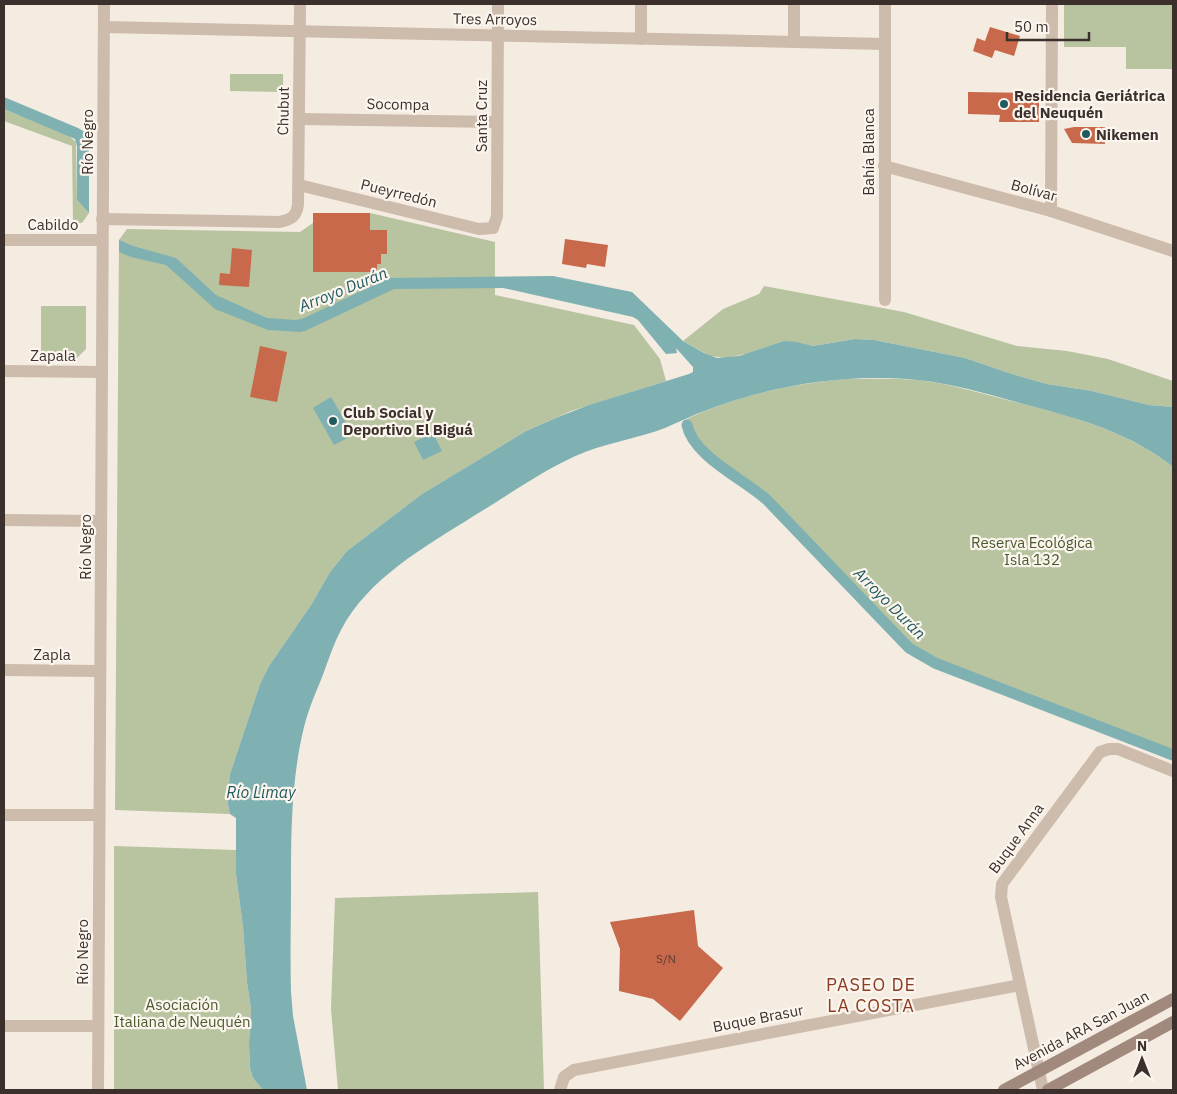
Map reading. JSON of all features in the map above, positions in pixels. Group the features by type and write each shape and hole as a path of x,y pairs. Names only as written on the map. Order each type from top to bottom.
{"main road":[{"name":"Avenida ARA San Juan","path":"1004,1090 1173,999"},
{"path":"1048,1090 1173,1022"}],"street":[{"name":"Río Negro","path":"98,1090 104,4"},
{"name":"Chubut","path":"102,219 279,222 294,217 298,208 300,4"},
{"name":"Santa Cruz","path":"493,228 497,216 498,4"},
{"path":"641,4 641,39"},
{"path":"794,4 794,42"},
{"name":"Bahía Blanca","path":"885,4 885,300"},
{"path":"1051,211 1052,4"},
{"name":"Tres Arroyos","path":"104,27 885,44"},
{"name":"Socompa","path":"299,119 497,122"},
{"name":"Bolívar","path":"884,166 1051,211 1173,251"},
{"name":"Pueyrredón","path":"298,185 479,229 493,228"},
{"name":"Cabildo","path":"4,240 102,240"},
{"name":"Zapala","path":"4,371 102,372"},
{"path":"4,520 101,521"},
{"name":"Zapla","path":"4,670 100,671"},
{"name":"Buque Anna","path":"1043,1090 1000,895 1003,882 1100,752 1109,748 1118,749 1173,771"},
{"path":"4,814 99,815"},
{"name":"Buque Brasur","path":"560,1090 564,1076 574,1070 1020,984"},
{"path":"4,1026 98,1026"}],"green space":[{"path":"1064,4 1173,4 1173,69 1126,69 1126,47 1064,47"},
{"path":"230,74 283,74 283,92 230,91"},
{"path":"4,109 68,135 76,142 77,200 89,213 82,223 73,223 72,146 4,121"},
{"name":"Club Social y Deportivo El Biguá","path":"313,213 370,213 495,242 495,295 634,325 660,359 666,381 571,411 526,431 422,494 347,551 330,572 311,605 269,666 260,684 230,774 227,800 230,814 115,810 119,240 127,229 300,232 313,223"},
{"path":"764,286 904,312 1017,346 1067,351 1108,359 1173,381 1173,407 1149,405 1092,391 1047,384 965,358 874,340 855,339 813,346 784,341 727,358 710,356 683,341 723,309 759,294"},
{"path":"41,306 86,306 86,349 77,358 41,357"},
{"name":"Reserva Ecológica Isla 132","path":"845,379 918,380 965,389 1054,412 1096,425 1136,443 1173,467 1173,755 935,663 909,648 767,500 705,454 691,438 687,427 687,419 744,398 804,384"},
{"name":"Asociación Italiana de Neuquén","path":"114,846 236,850 236,874 251,1009 250,1068 253,1078 263,1090 114,1090"},
{"path":"538,892 544,1090 338,1090 331,1009 335,898"}],"water":[{"path":"4,97 85,132 89,143 89,213 77,200 77,146 75,139 4,109"},
{"name":"Río Limay","path":"119,240 133,246 176,258 216,295 267,318 296,320 304,318 389,278 553,276 632,292 683,341 717,358 739,356 784,341 813,346 855,339 874,340 965,358 1047,384 1092,391 1149,405 1173,407 1173,467 1141,445 1105,429 1069,416 989,394 946,384 917,380 864,378 837,380 784,388 732,401 665,428 605,445 570,458 541,474 417,552 382,579 352,611 336,640 306,720 296,767 294,787 291,848 291,992 293,1016 307,1090 263,1090 253,1078 250,1068 251,1009 236,874 236,818 230,814 227,800 230,774 260,684 269,666 311,605 330,572 347,551 422,494 526,431 589,405 689,374 693,372 693,367 676,348 677,353 666,354 638,320 633,317 503,288 394,289 305,331 268,330 215,309 166,265 131,257 119,252"},
{"path":"331,397 353,435 334,445 313,408"},
{"path":"433,433 442,451 423,460 414,442"}],"building":[{"path":"990,27 1020,36 1014,56 995,50 992,58 973,51 977,38 985,41"},
{"name":"Residencia Geriátrica del Neuquén","path":"968,92 1039,93 1039,122 999,122 1000,115 968,114"},
{"name":"Nikemen","path":"1074,127 1105,127 1105,144 1072,143 1064,129"},
{"path":"313,213 370,213 370,230 387,230 387,254 381,254 381,264 377,264 377,272 313,272"},
{"path":"565,239 608,245 605,267 587,264 586,268 562,264"},
{"path":"232,248 252,250 249,287 219,285 220,273 230,274"},
{"path":"260,346 287,352 277,402 250,397"},
{"path":"694,910 698,946 723,968 680,1021 653,999 619,991 620,949 610,922"}],"waterway":[{"name":"Arroyo Durán","path":"687,425 691,436 699,447 709,457 767,500 909,648 935,663 1173,755"}],"place":[{"name":"Residencia Geriátrica del Neuquén","path":"1004,104"},
{"name":"Nikemen","path":"1086,134"},
{"name":"Club Social y Deportivo El Biguá","path":"333,421"}],"district":[{"name":"PASEO DE LA COSTA","path":"871,994"}]}
